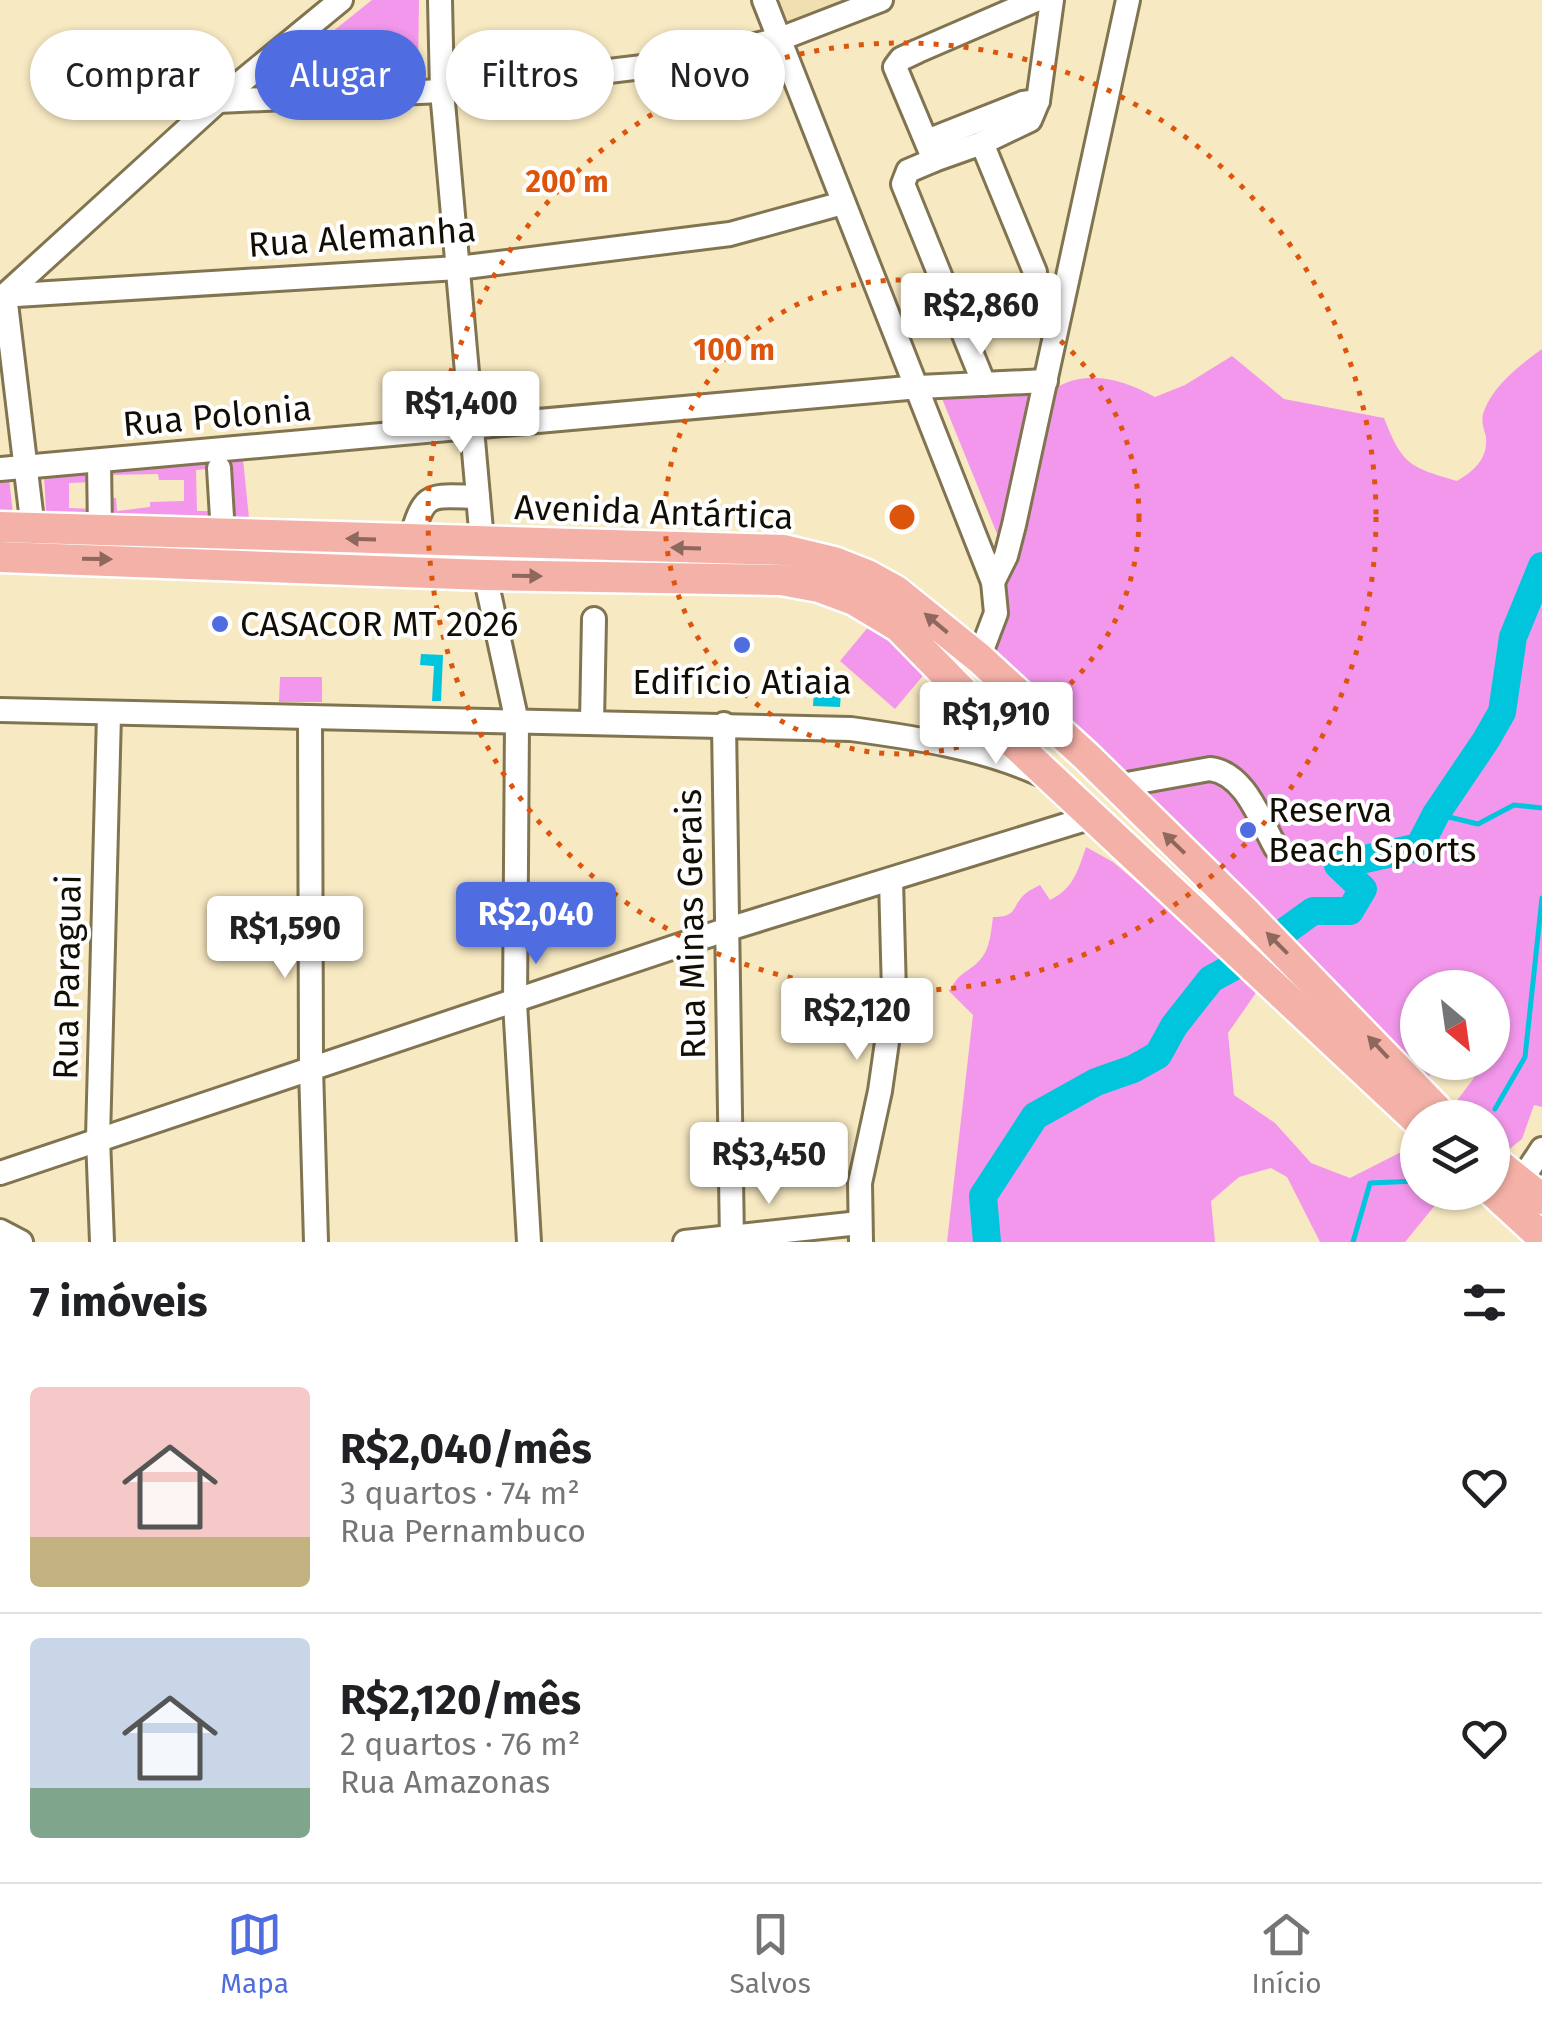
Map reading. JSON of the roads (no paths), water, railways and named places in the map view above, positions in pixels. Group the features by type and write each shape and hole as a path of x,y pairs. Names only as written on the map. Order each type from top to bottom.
{"main road":[{"name":"Avenida Antártica","path":"0,528 100,530 152,546 485,576 781,580 819,587 854,600 899,628 1092,817 1400,1105"},
{"name":"Avenida Antártica","path":"0,557 152,546 224,534 784,550 834,562 896,591 978,658 1244,911 1428,1100"},
{"path":"960,688 978,658"},
{"path":"1518,1190 1542,1237"}],"street":[{"path":"235,87 341,0"},
{"path":"440,0 442,91 478,497 471,543"},
{"path":"764,0 776,30"},
{"path":"785,37 881,0"},
{"path":"931,150 895,67 918,50 1036,0"},
{"path":"931,150 982,144 1030,120 1038,101 1052,0"},
{"path":"993,582 1006,556 1128,0"},
{"path":"785,52 993,582 996,614 978,658"},
{"path":"235,100 442,91 634,68"},
{"path":"984,384 903,184 908,172 931,150 1023,103 1038,101"},
{"path":"32,529 2,295 197,120"},
{"path":"982,144 1035,272"},
{"name":"Rua Alemanha","path":"2,295 458,268 730,234 842,203"},
{"path":"918,387 1046,381"},
{"name":"Rua Polonia","path":"0,470 918,387"},
{"path":"99,462 100,530"},
{"path":"219,468 224,534"},
{"path":"410,541 426,502 436,496 478,497"},
{"path":"450,496 485,576 517,722 515,1002 529,1242"},
{"path":"592,722 594,619"},
{"path":"0,710 852,729 991,756 1056,782"},
{"name":"Rua Paraguai","path":"102,1242 98,1138 109,714"},
{"path":"310,719 311,1068 316,1242"},
{"name":"Rua Minas Gerais","path":"724,724 732,1240"},
{"path":"1116,786 1210,769 1221,771 1240,784 1276,848"},
{"path":"0,1173 725,930 1092,817"},
{"path":"684,1242 860,1232 860,1183 880,1090 894,993 891,880"},
{"path":"1518,1190 1542,1150"},
{"path":"0,1232 21,1242"}],"water":[{"path":"421,654 443,655 441,701 432,701 434,666 420,665"},
{"path":"814,689 841,690 840,707 813,706"}],"waterway":[{"path":"987,1242 983,1196 1035,1116 1096,1082 1158,1055 1174,1026 1211,979 1244,961 1313,911 1350,911 1363,889 1338,865 1419,847 1502,712 1513,637 1542,566"},
{"path":"1436,814 1478,824 1514,805 1542,808"},
{"path":"1500,1100 1525,1057 1542,898"},
{"path":"1353,1242 1370,1183 1400,1182"}],"place":[{"name":"CASACOR MT 2026","path":"220,624"},
{"name":"Edifício Atiaia","path":"742,645"},
{"name":"Reserva Beach Sports","path":"1248,830"}]}
